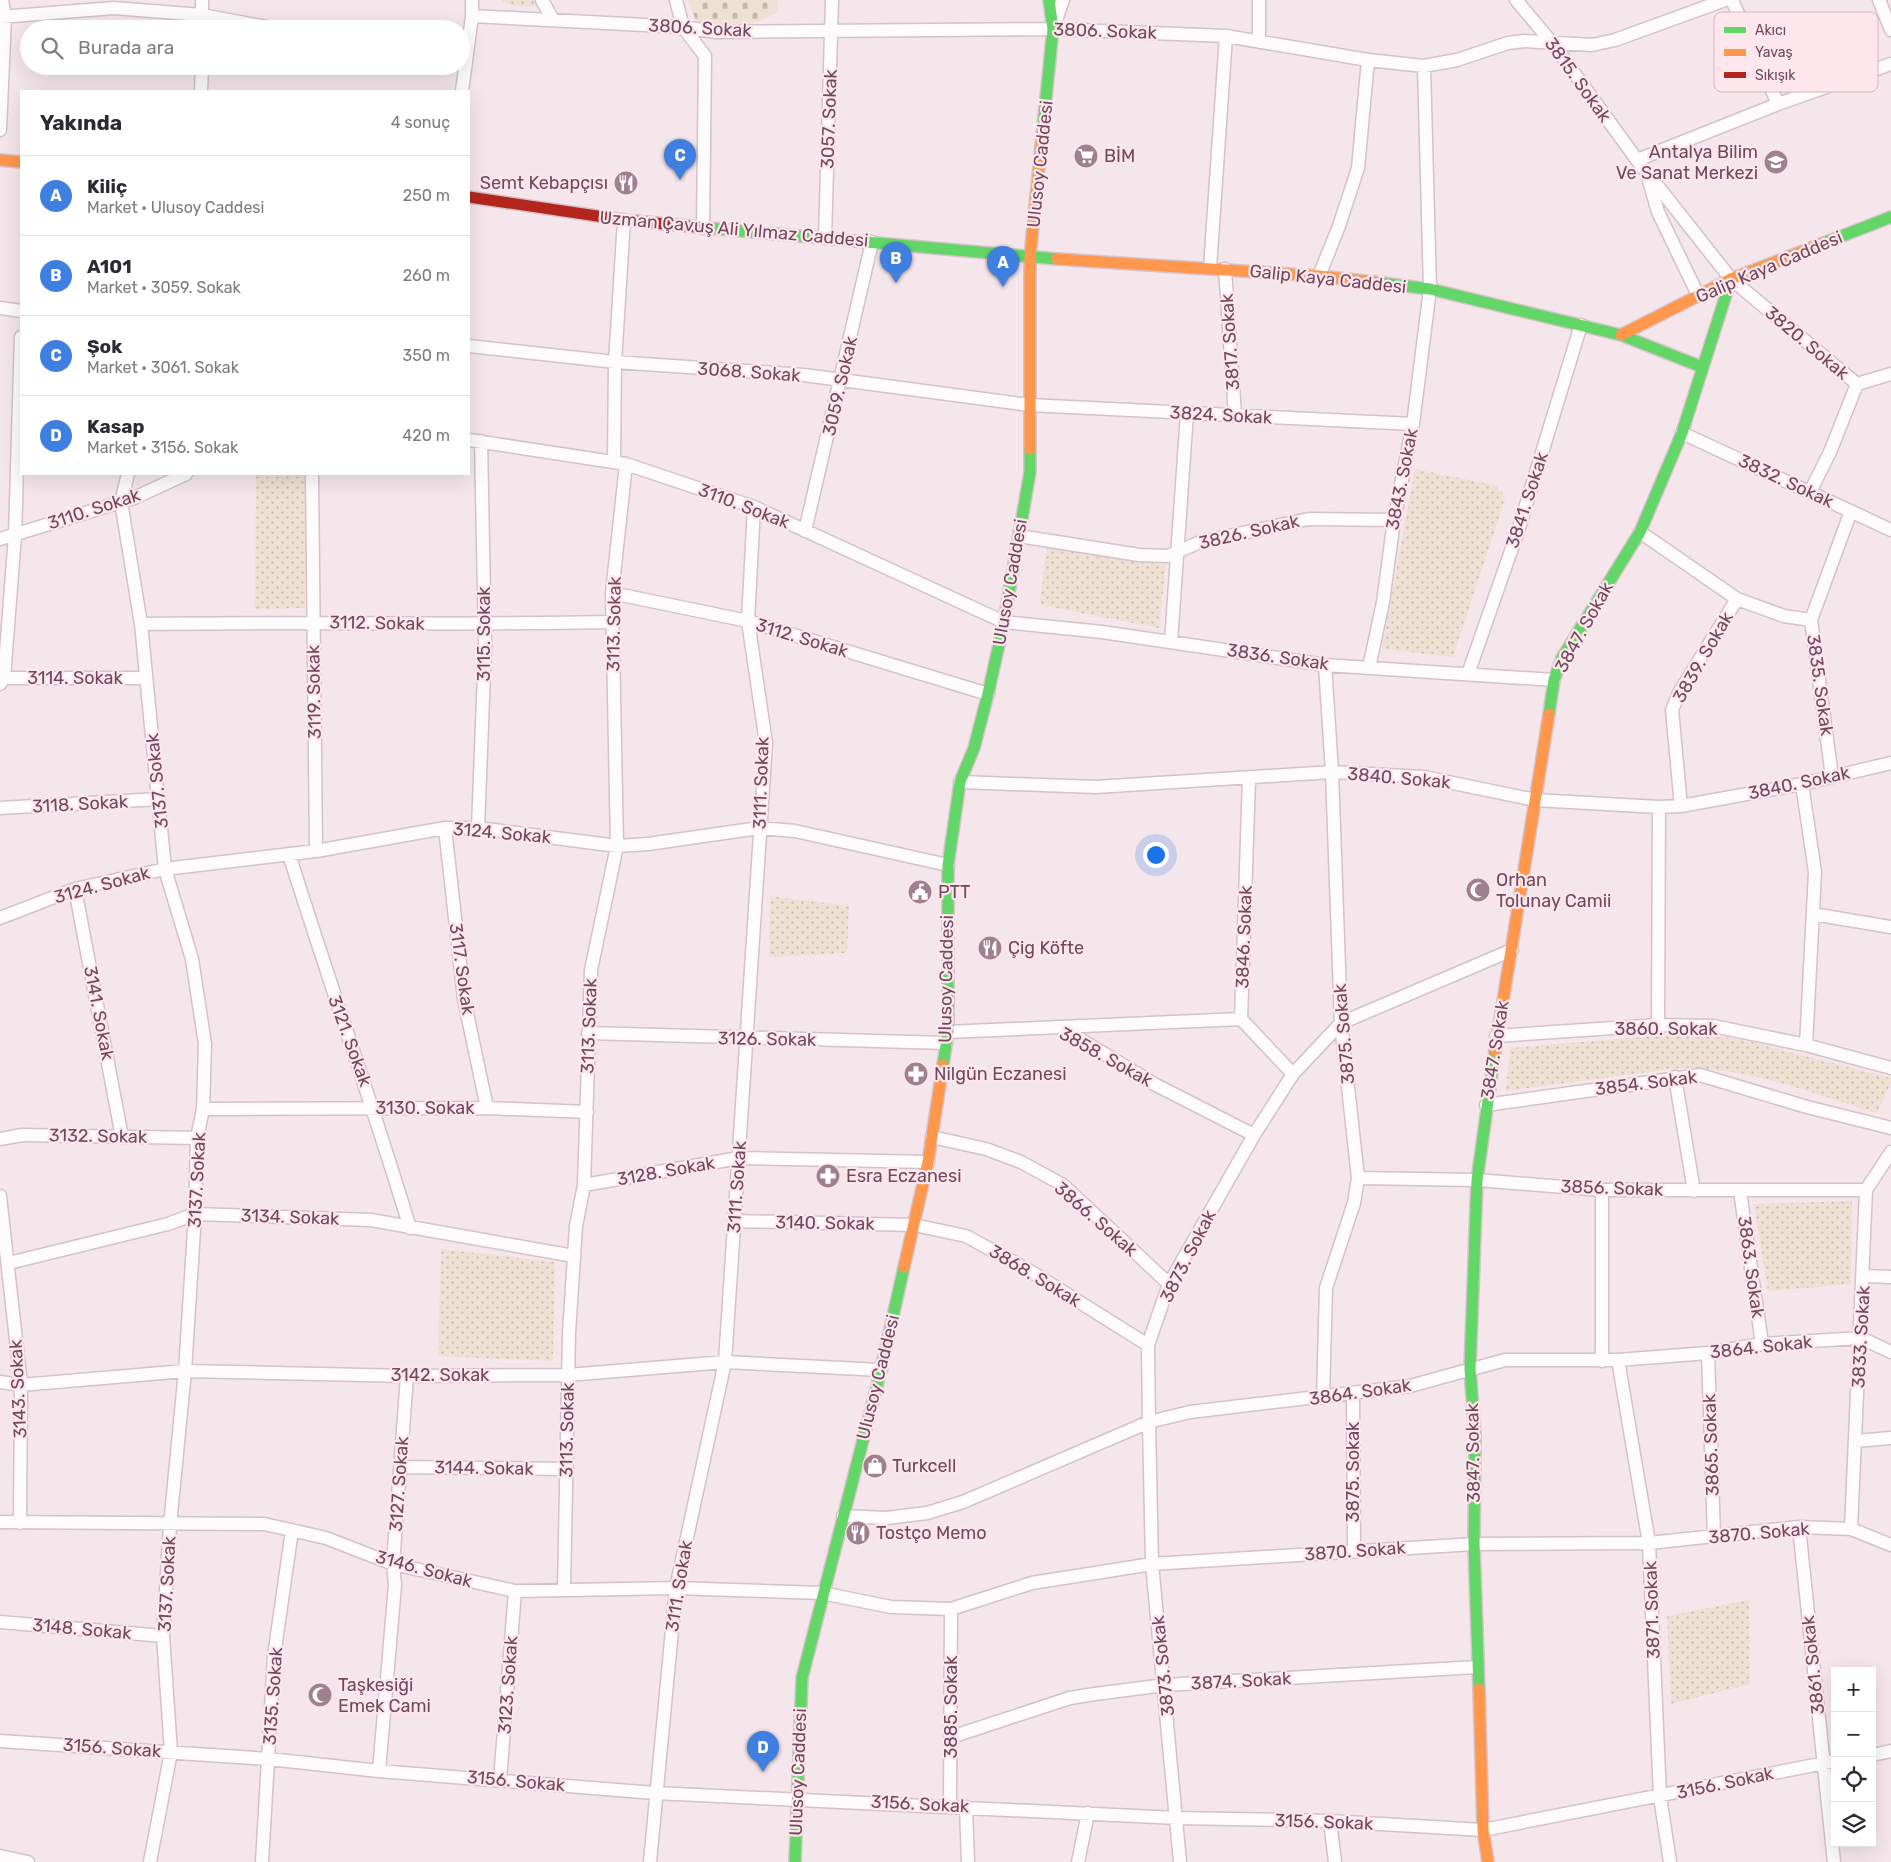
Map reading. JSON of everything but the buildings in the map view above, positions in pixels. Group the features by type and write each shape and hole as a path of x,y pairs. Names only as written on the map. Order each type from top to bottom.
{"street":[{"path":"0,130 2,0"},
{"path":"202,0 202,20"},
{"path":"470,25 472,0"},
{"path":"542,0 553,20"},
{"path":"676,0 683,27 705,56 703,228"},
{"name":"3057. Sokak","path":"825,238 832,0"},
{"name":"Ulusoy Caddesi","path":"795,1862 802,1678 822,1593 881,1370 928,1162 947,1037 948,865 960,782 974,748 988,694 1004,622 1030,472 1030,257 1053,29 1050,0"},
{"path":"1053,29 1063,0"},
{"path":"1259,0 1259,42"},
{"name":"3815. Sokak","path":"1516,0 1553,44 1647,174 1731,279"},
{"name":"3806. Sokak","path":"472,16 683,27 716,32 1053,29 1226,36 1368,60 1424,66 1457,60 1508,43 1524,41 1592,45 1614,40 1725,0"},
{"path":"1732,0 1737,12"},
{"path":"1879,0 1891,30"},
{"path":"2,17 114,4 202,14 232,20"},
{"path":"1210,268 1226,36"},
{"path":"1319,276 1339,226 1358,168 1368,60"},
{"path":"1878,69 1891,64"},
{"name":"3843. Sokak","path":"1369,668 1383,602 1394,520 1413,424 1430,289 1424,66"},
{"path":"202,75 202,90"},
{"path":"461,75 462,90"},
{"path":"1773,92 1778,104"},
{"path":"1637,160 1812,92"},
{"path":"0,160 20,162"},
{"path":"1647,174 1658,212 1698,296"},
{"name":"Uzman Çavuş Ali Yılmaz Caddesi","path":"470,197 624,220 1030,257"},
{"name":"Galip Kaya Caddesi","path":"1621,335 1731,279 1891,217"},
{"name":"3113. Sokak","path":"564,1590 568,1375 576,1226 584,1186 591,970 616,846 612,593 620,463 615,362 624,220"},
{"name":"3059. Sokak","path":"805,531 842,380 872,242"},
{"name":"Galip Kaya Caddesi","path":"1030,257 1319,276 1430,289 1621,335 1702,367"},
{"name":"3817. Sokak","path":"1225,270 1235,415"},
{"name":"3847. Sokak","path":"1488,1862 1483,1830 1477,1667 1474,1544 1475,1436 1470,1369 1477,1180 1496,1036 1512,950 1554,680 1562,658 1640,532 1682,433 1731,279"},
{"name":"3820. Sokak","path":"1731,279 1857,384 1891,374"},
{"path":"0,308 20,311"},
{"name":"3841. Sokak","path":"1468,674 1519,528 1581,325"},
{"name":"3068. Sokak","path":"470,346 615,362 804,375 1029,405"},
{"path":"2,681 14,535 20,365"},
{"path":"1810,492 1830,452 1857,384"},
{"name":"3824. Sokak","path":"1029,405 1413,424"},
{"path":"1171,642 1187,413"},
{"name":"3832. Sokak","path":"1682,433 1891,530"},
{"name":"3110. Sokak","path":"475,440 620,463 754,507 1004,622"},
{"name":"3115. Sokak","path":"475,440 485,625 478,828"},
{"path":"121,502 128,475"},
{"name":"3110. Sokak","path":"0,539 121,502 184,475"},
{"name":"3119. Sokak","path":"312,475 316,851"},
{"name":"3137. Sokak","path":"121,502 141,624 165,869 192,959 205,1044 203,1109 197,1138 195,1214 185,1371 170,1525 163,1636 171,1752 150,1862"},
{"name":"3111. Sokak","path":"650,1862 655,1793 676,1588 725,1362 748,1038 766,743 748,621 754,507"},
{"name":"3835. Sokak","path":"1832,777 1811,620 1851,511"},
{"name":"3826. Sokak","path":"1018,536 1139,555 1168,556 1200,542 1309,519 1394,520"},
{"path":"1640,532 1737,600 1784,616 1811,620"},
{"name":"3112. Sokak","path":"612,593 748,621 988,694"},
{"name":"3839. Sokak","path":"1681,806 1672,710 1679,693 1737,600"},
{"name":"3112. Sokak","path":"141,624 314,622 485,625 612,622"},
{"name":"3836. Sokak","path":"1004,622 1102,632 1325,665 1554,680"},
{"name":"3875. Sokak","path":"1323,1398 1326,1288 1354,1203 1358,1178 1341,1023 1332,772 1325,665"},
{"name":"3114. Sokak","path":"2,681 146,678"},
{"name":"3840. Sokak","path":"960,782 1096,786 1332,772 1424,777 1535,800 1659,808 1681,806 1802,784 1891,763"},
{"name":"3846. Sokak","path":"1241,1019 1249,778"},
{"path":"1802,784 1815,872 1806,1045"},
{"name":"3118. Sokak","path":"0,808 159,799"},
{"path":"1658,1025 1659,808"},
{"name":"3124. Sokak","path":"0,918 75,889 165,869 316,851 445,828 478,828 616,846 648,844 760,828 795,831 948,865"},
{"name":"3117. Sokak","path":"445,828 464,999 487,1108"},
{"name":"3121. Sokak","path":"289,854 337,1008 374,1108 410,1228"},
{"name":"3141. Sokak","path":"75,889 122,1137"},
{"path":"1813,914 1891,927"},
{"name":"3873. Sokak","path":"1180,1862 1165,1685 1152,1564 1149,1422 1148,1346 1169,1284 1254,1135 1293,1074 1341,1023 1512,950"},
{"path":"1060,1027 1241,1019 1293,1074"},
{"name":"3860. Sokak","path":"1496,1036 1658,1025 1713,1026 1806,1045 1891,1068"},
{"name":"3858. Sokak","path":"947,1037 1060,1027 1154,1084 1254,1135"},
{"name":"3126. Sokak","path":"588,1034 748,1038 947,1037"},
{"name":"3854. Sokak","path":"1486,1105 1674,1077 1700,1075 1807,1107 1891,1128"},
{"path":"1674,1077 1694,1191"},
{"name":"3130. Sokak","path":"203,1109 487,1108 587,1112"},
{"name":"3132. Sokak","path":"0,1139 22,1135 197,1138"},
{"name":"3866. Sokak","path":"932,1137 994,1152 1021,1162 1063,1186 1169,1284"},
{"path":"1866,1190 1891,1152"},
{"name":"3128. Sokak","path":"584,1186 740,1158 928,1162"},
{"name":"3856. Sokak","path":"1358,1178 1477,1180 1602,1190 1866,1190"},
{"path":"1602,1190 1602,1361"},
{"name":"3863. Sokak","path":"1740,1190 1762,1344"},
{"name":"3833. Sokak","path":"1851,1529 1864,1276 1866,1190"},
{"name":"3143. Sokak","path":"0,1196 9,1263 21,1385 20,1523"},
{"name":"3134. Sokak","path":"9,1263 168,1224 195,1214 371,1220 574,1256"},
{"name":"3140. Sokak","path":"735,1221 914,1225"},
{"name":"3868. Sokak","path":"914,1225 966,1236 1030,1271 1148,1346"},
{"path":"1864,1276 1891,1277"},
{"name":"3864. Sokak","path":"843,1516 887,1518 927,1513 963,1502 1149,1422 1190,1412 1323,1398 1410,1386 1505,1360 1602,1361 1708,1353 1762,1344 1861,1338 1891,1352"},
{"name":"3865. Sokak","path":"1708,1353 1714,1537"},
{"name":"3871. Sokak","path":"1618,1360 1649,1543 1660,1797 1670,1862"},
{"name":"3142. Sokak","path":"0,1382 21,1385 185,1371 407,1376 568,1375 725,1362 881,1370"},
{"name":"3127. Sokak","path":"379,1771 395,1585 393,1564 407,1376"},
{"name":"3875. Sokak","path":"1353,1393 1354,1551"},
{"path":"1855,1441 1891,1438"},
{"name":"3144. Sokak","path":"401,1467 567,1469"},
{"name":"3146. Sokak","path":"0,1522 170,1525 264,1524 326,1538 393,1564 515,1591 676,1588 822,1593"},
{"name":"3870. Sokak","path":"822,1593 891,1607 951,1609 1032,1583 1152,1564 1474,1544 1649,1543 1799,1527 1851,1529 1891,1545"},
{"name":"3861. Sokak","path":"1799,1527 1829,1762 1834,1862"},
{"name":"3135. Sokak","path":"262,1862 274,1656 292,1530"},
{"name":"3123. Sokak","path":"500,1780 515,1591"},
{"name":"3885. Sokak","path":"950,1806 951,1609"},
{"name":"3148. Sokak","path":"0,1622 163,1636"},
{"name":"3874. Sokak","path":"951,1736 1070,1698 1165,1685 1477,1667"},
{"name":"3156. Sokak","path":"0,1741 269,1759 379,1771 655,1793 966,1806 1177,1818 1330,1821 1483,1830 1660,1797 1829,1762"},
{"path":"1876,1754 1891,1751"},
{"path":"966,1806 968,1862"},
{"path":"1078,1862 1088,1813"},
{"path":"1330,1821 1335,1862"},
{"path":"0,1856 28,1862"}],"green space":[{"path":"501,0 536,0 539,6 514,5"},
{"path":"688,0 777,0 778,10 760,21 750,24 729,26 697,23"},
{"path":"1415,469 1494,485 1502,492 1505,499 1453,657 1382,649"},
{"path":"256,475 305,475 305,608 255,609"},
{"path":"1047,545 1166,565 1159,628 1040,605"},
{"path":"770,896 849,906 847,953 769,957"},
{"path":"1708,1034 1747,1041 1891,1078 1891,1083 1877,1113 1754,1076 1704,1069 1679,1068 1506,1091 1510,1048 1642,1037"},
{"path":"1852,1201 1851,1284 1768,1291 1754,1204"},
{"path":"441,1249 555,1262 553,1361 438,1356"},
{"path":"1749,1600 1750,1684 1671,1704 1667,1616"}],"traffic: fast":[{"path":"1043,127 1053,29 1049,0"},
{"path":"1824,243 1891,217"},
{"path":"708,228 1057,259"},
{"path":"1549,714 1554,680 1562,658 1640,532 1682,433 1731,279"},
{"path":"1373,282 1430,289 1621,335 1702,367"},
{"path":"943,1065 948,1032 948,865 960,782 974,748 1004,622 1030,472 1030,449"},
{"path":"1479,1689 1474,1544 1475,1436 1470,1369 1477,1180 1495,1051"},
{"path":"795,1862 802,1678 881,1370 904,1267"}],"traffic: slow":[{"path":"1030,449 1030,257 1043,127"},
{"path":"0,160 20,162"},
{"path":"1621,335 1731,279 1824,243"},
{"path":"1057,259 1319,276 1373,282"},
{"path":"1495,1051 1549,714"},
{"path":"904,1267 928,1162 943,1065"},
{"path":"1479,1689 1483,1830 1488,1862"}],"traffic: jam":[{"path":"470,197 624,220 708,228"}],"place":[{"name":"BİM","path":"1086,156"},
{"name":"Antalya Bilim Ve Sanat Merkezi","path":"1776,162"},
{"name":"Şok","path":"680,180"},
{"name":"Semt Kebapçısı","path":"626,183"},
{"name":"A101","path":"896,283"},
{"name":"Kiliç","path":"1003,287"},
{"name":"Orhan Tolunay Camii","path":"1478,890"},
{"name":"PTT","path":"920,892"},
{"name":"Çig Köfte","path":"990,948"},
{"name":"Nilgün Eczanesi","path":"916,1074"},
{"name":"Esra Eczanesi","path":"828,1176"},
{"name":"Turkcell","path":"875,1466"},
{"name":"Tostço Memo","path":"858,1533"},
{"name":"Taşkesiği Emek Cami","path":"320,1695"},
{"name":"Kasap","path":"763,1772"}]}
